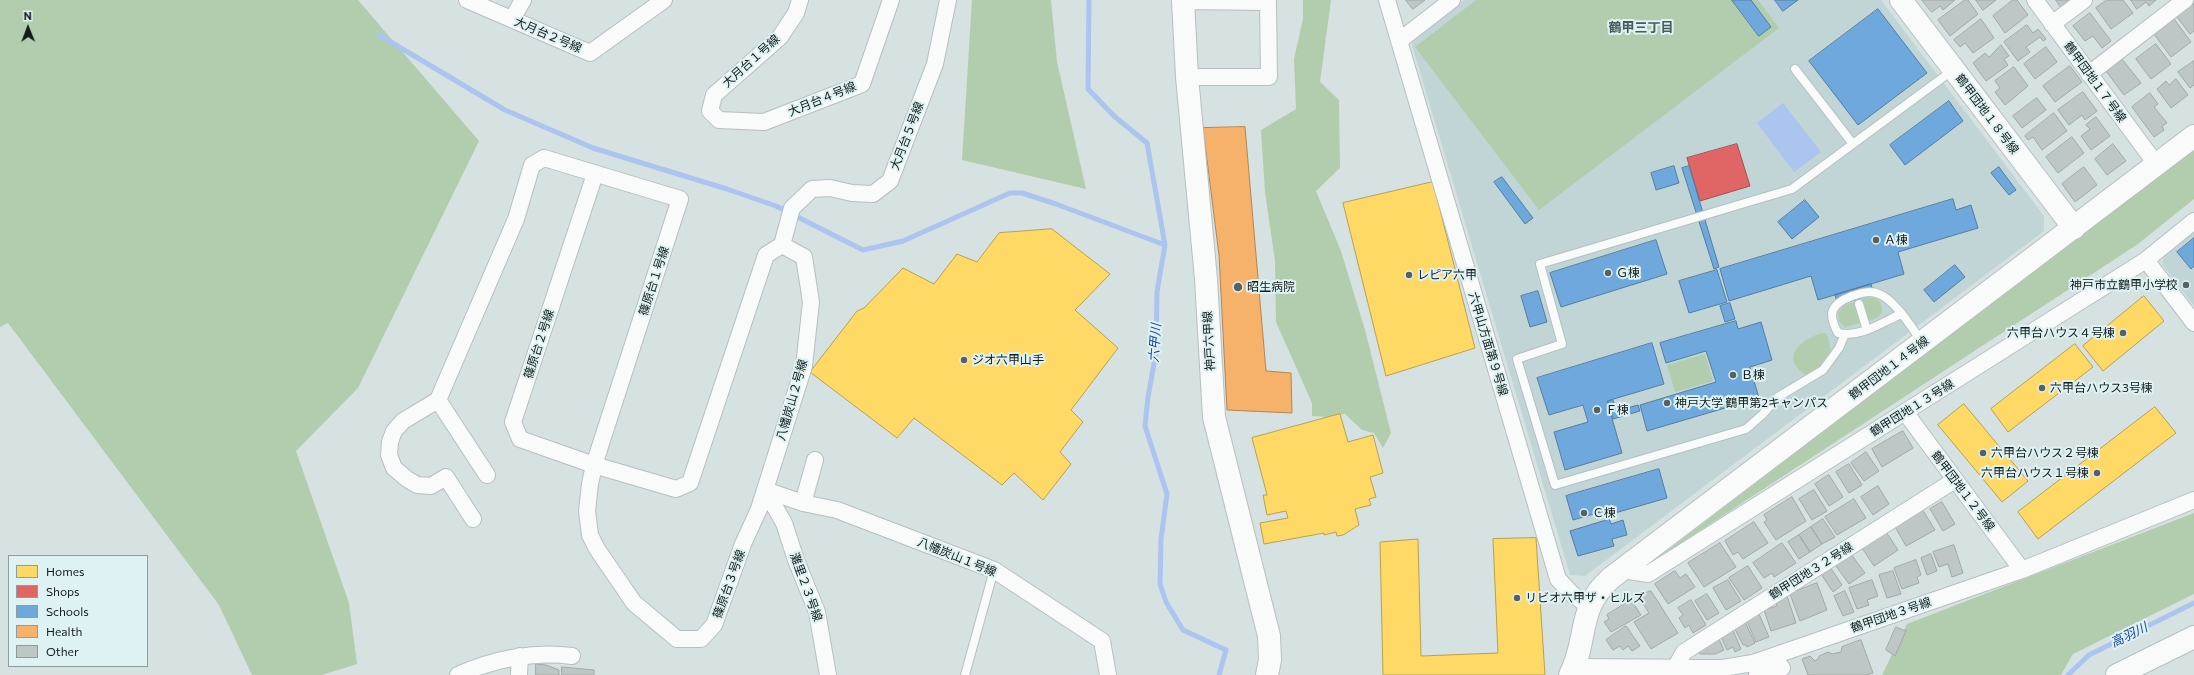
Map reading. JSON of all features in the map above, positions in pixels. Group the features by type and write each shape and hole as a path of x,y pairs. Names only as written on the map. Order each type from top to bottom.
{"street":[{"name":"大月台２号線","path":"468,0 590,53 664,0"},
{"path":"512,19 524,0"},
{"name":"大月台１号線","path":"719,120 710,111 714,95 780,37 796,13 800,0"},
{"name":"大月台４号線","path":"719,120 764,122 862,84 891,0"},
{"name":"大月台５号線","path":"782,245 792,208 812,189 830,188 852,194 873,194 890,181 935,64 948,0"},
{"name":"六甲山方面第９号線","path":"1387,0 1558,579 1572,594 1589,606"},
{"path":"1399,41 1452,0"},
{"name":"鶴甲団地１８号線","path":"1901,0 2074,228"},
{"name":"鶴甲団地１７号線","path":"2035,0 2156,164"},
{"path":"2052,24 2084,0"},
{"path":"2089,74 2185,0"},
{"path":"1183,1 1268,2 1269,77 1187,76"},
{"name":"神戸六甲線","path":"1183,1 1187,76 1206,279 1214,417 1269,636 1270,660 1267,675"},
{"name":"鶴甲団地１４号線","path":"1589,606 1601,587 2194,136"},
{"name":"篠原台１号線","path":"438,400 516,219 532,165 544,158 680,199 594,466"},
{"name":"篠原台２号線","path":"594,466 520,439 513,422 595,174"},
{"name":"鶴甲団地１３号線","path":"1623,570 1648,574 2146,260 2194,221"},
{"path":"594,466 676,489 690,483 766,255 782,245"},
{"name":"八幡炭山２号線","path":"765,490 804,366 811,302 804,257 782,245"},
{"path":"2146,260 2194,323"},
{"path":"473,519 446,477 431,486 416,485 406,480 394,468 389,455 390,442 394,431 404,421 438,400 487,475"},
{"name":"鶴甲団地１２号線","path":"1905,412 2022,570"},
{"path":"803,502 815,460"},
{"name":"篠原台３号線","path":"594,466 587,511 590,535 597,550 634,603 677,639 701,639 714,625 743,544 765,490"},
{"name":"鶴甲団地３２号線","path":"1675,668 1684,652 1955,480"},
{"name":"八幡炭山１号線","path":"765,490 803,502 837,510 994,570 1102,641 1108,675"},
{"name":"灘里２３号線","path":"765,490 784,523 796,560 817,612 828,675"},
{"name":"鶴甲団地３号線","path":"1573,671 1723,668 1753,663 2022,570 2194,500"},
{"path":"1573,671 1589,606"},
{"path":"2117,675 2194,637"},
{"path":"458,675 474,668 520,656 550,653 572,656"},
{"path":"519,675 520,656"},
{"path":"1766,674 1782,668 1773,656"}],"lane":[{"path":"1795,69 1853,144"},
{"path":"1845,334 1839,348 1823,370 1778,397 1762,415 1746,428 1555,485 1517,359 1562,344 1540,264 1792,189 1954,70"},
{"path":"1900,314 1861,333 1845,334 1838,333 1832,315 1833,307 1839,300 1870,292 1880,294 1890,300 1923,342"},
{"path":"1859,304 1867,330"},
{"path":"965,675 994,570"}],"shaded area":[{"name":"神戸大学 鶴甲第2キャンパス","path":"1464,0 1881,0 2044,216 2044,231 1585,576 1570,575 1412,45 1415,37"},
{"name":"神戸市立鶴甲小学校","path":"2194,231 2194,306 2162,264 2165,254"}],"green space":[{"path":"0,0 358,0 479,141 358,388 296,451 349,603 357,664 322,675 252,675 219,605 8,323 0,327"},
{"path":"972,0 1051,0 1057,62 1086,189 962,160"},
{"path":"1303,0 1331,0 1320,82 1339,100 1340,168 1316,191 1341,251 1365,330 1391,433 1383,448 1374,433 1362,430 1345,414 1327,417 1312,416 1312,403 1276,322 1275,261 1265,192 1261,130 1296,109 1294,59 1303,19"},
{"path":"1476,0 1758,0 1779,28 1539,210 1415,47"},
{"path":"2194,148 2194,199 2138,244 1655,560"},
{"path":"1870,297 1880,302 1882,313 1876,318 1868,321 1862,299"},
{"path":"1854,302 1860,323 1845,327 1839,321 1838,313 1843,306"},
{"path":"1822,333 1827,334 1831,350 1817,369 1806,375 1798,369 1794,362 1796,350 1807,340"},
{"path":"1705,354 1713,381 1675,392 1667,365"},
{"path":"2194,513 2194,594 2073,654 2061,675 1882,675 1907,624"}],"water":[{"path":"1783,103 1821,152 1794,172 1757,123"}],"building: Homes":[{"name":"レピア六甲","path":"1433,182 1475,348 1386,376 1343,203"},
{"name":"ジオ六甲山手","path":"1052,229 1110,274 1075,310 1118,348 1071,410 1083,422 1060,452 1071,464 1043,500 1014,473 1002,485 914,418 897,438 810,372 857,311 864,308 903,268 934,284 957,254 977,262 999,233"},
{"name":"六甲台ハウス４号棟","path":"2144,296 2164,321 2103,371 2083,346"},
{"name":"六甲台ハウス3号棟","path":"2075,344 2093,367 2008,432 1991,409"},
{"name":"六甲台ハウス２号棟","path":"1964,404 2028,481 2002,502 1938,425"},
{"name":"六甲台ハウス１号棟","path":"2155,407 2176,433 2038,539 2018,512"},
{"path":"1340,414 1348,442 1373,435 1383,473 1370,477 1376,497 1369,499 1371,505 1355,509 1359,525 1343,535 1337,536 1336,532 1324,535 1324,533 1264,544 1260,523 1288,518 1286,511 1267,515 1263,495 1267,495 1252,438"},
{"name":"リビオ六甲ザ・ヒルズ","path":"1536,538 1545,675 1383,675 1380,542 1418,539 1421,656 1498,653 1493,539"}],"building: Shops":[{"path":"1737,144 1750,186 1700,201 1687,158"}],"building: Schools":[{"path":"1732,0 1751,0 1771,27 1759,36"},
{"path":"1775,0 1798,0 1783,11"},
{"path":"1878,9 1927,73 1858,125 1809,61"},
{"path":"1949,101 1963,121 1905,165 1890,145"},
{"path":"1674,166 1679,183 1656,190 1651,173"},
{"path":"1689,166 1719,267 1714,269 1682,168"},
{"path":"1999,167 2016,190 2009,195 1991,173"},
{"path":"1502,177 1533,218 1525,224 1494,182"},
{"name":"Ａ棟","path":"1953,199 1956,210 1971,205 1978,228 1898,252 1904,274 1818,300 1811,276 1729,301 1720,269"},
{"path":"1805,200 1819,217 1792,239 1778,222"},
{"path":"2194,238 2194,266 2191,269 2177,252"},
{"name":"Ｇ棟","path":"1656,240 1667,274 1561,307 1550,273"},
{"path":"1955,265 1965,277 1934,302 1924,290"},
{"path":"1717,270 1727,302 1689,313 1679,281"},
{"path":"1871,284 1874,294 1838,305 1835,295"},
{"path":"1538,291 1547,322 1530,327 1521,296"},
{"path":"1730,303 1735,319 1725,322 1720,306"},
{"name":"Ｂ棟","path":"1736,321 1738,329 1761,322 1772,360 1750,367 1759,398 1647,431 1640,405 1716,382 1706,351 1666,363 1660,343"},
{"name":"Ｆ棟","path":"1652,343 1664,384 1607,401 1622,453 1565,470 1554,432 1588,422 1583,405 1549,415 1537,378"},
{"path":"1613,400 1616,411 1638,405 1640,411 1613,419 1608,402"},
{"name":"Ｃ棟","path":"1659,469 1667,498 1608,515 1611,524 1623,520 1627,535 1612,539 1614,546 1578,556 1570,531 1606,520 1604,511 1573,520 1566,496"}],"building: Health":[{"name":"昭生病院","path":"1245,127 1266,371 1291,373 1292,413 1227,410 1219,255 1203,128"}],"building: Other":[{"path":"1406,0 1425,0 1413,9"},
{"path":"1922,0 1955,0 1943,10 1940,6 1932,12"},
{"path":"1965,0 1968,0 1978,14 1950,36 1938,20"},
{"path":"1976,0 1996,0 1983,10"},
{"path":"2013,0 2017,0 2028,15 2005,33 1993,16"},
{"path":"2056,0 2076,0 2063,10"},
{"path":"2107,0 2123,0 2133,13 2111,29 2096,8"},
{"path":"2131,0 2156,0 2149,6 2146,2 2137,9"},
{"path":"2194,4 2194,31 2190,34 2177,17"},
{"path":"2090,13 2111,41 2102,48 2093,36 2085,41 2073,26"},
{"path":"1981,19 1994,38 1973,53 1965,43 1960,47 1954,40"},
{"path":"2174,19 2191,42 2171,57 2154,34"},
{"path":"2027,25 2033,33 2038,29 2046,39 2043,41 2040,37 2026,47 2030,52 2018,61 2004,42"},
{"path":"2156,44 2171,64 2151,79 2136,59"},
{"path":"2001,45 2009,56 2004,59 2008,65 1986,81 1973,63 1985,53 1989,57"},
{"path":"2046,47 2057,62 2035,79 2024,64"},
{"path":"2122,59 2141,83 2124,95 2106,71"},
{"path":"2194,61 2194,85 2190,88 2178,72"},
{"path":"2070,66 2082,82 2055,102 2043,86"},
{"path":"2014,67 2028,86 2005,105 1995,92 2000,88 1995,81"},
{"path":"2176,79 2188,95 2171,108 2157,89 2166,81 2169,85"},
{"path":"2083,92 2097,111 2085,120 2082,115 2069,125 2058,110"},
{"path":"2150,93 2158,104 2154,107 2167,123 2162,126 2164,130 2154,137 2132,107"},
{"path":"2037,98 2046,110 2022,128 2013,116"},
{"path":"2054,113 2067,131 2042,150 2033,137 2028,140 2025,136"},
{"path":"2096,117 2110,136 2091,150 2081,136 2090,129 2086,125"},
{"path":"2072,137 2084,153 2058,173 2046,157"},
{"path":"2113,144 2126,161 2107,175 2095,159"},
{"path":"2084,167 2097,185 2075,202 2062,184"},
{"path":"1903,431 1913,448 1882,467 1872,449"},
{"path":"1866,452 1879,471 1864,481 1851,463"},
{"path":"1849,464 1862,485 1849,493 1836,472"},
{"path":"1829,475 1843,497 1829,506 1815,484"},
{"path":"1878,486 1889,504 1873,515 1861,497"},
{"path":"1814,490 1827,511 1812,520 1799,499"},
{"path":"1792,497 1806,521 1776,540 1764,522 1767,520 1764,515"},
{"path":"1854,499 1866,518 1837,535 1825,517"},
{"path":"1942,502 1955,524 1943,531 1930,509"},
{"path":"1922,509 1935,530 1906,546 1894,525"},
{"path":"1823,519 1835,537 1822,544 1811,527"},
{"path":"1754,522 1768,543 1743,559 1738,552 1733,555 1725,541"},
{"path":"1811,527 1822,544 1810,552 1799,535"},
{"path":"1886,532 1898,550 1874,566 1862,548"},
{"path":"1799,535 1810,552 1799,559 1788,542"},
{"path":"1720,543 1736,567 1704,587 1688,563"},
{"path":"1782,543 1796,563 1774,577 1772,573 1764,578 1753,563"},
{"path":"1954,545 1963,573 1952,577 1948,564 1939,567 1933,552"},
{"path":"1851,554 1865,573 1849,584 1836,566"},
{"path":"1931,554 1937,571 1927,575 1921,558"},
{"path":"1916,560 1921,575 1917,577 1919,583 1902,589 1894,568"},
{"path":"1748,566 1762,588 1744,600 1729,578"},
{"path":"1830,567 1842,585 1833,592 1821,574"},
{"path":"1675,571 1680,578 1686,574 1695,587 1668,604 1655,584"},
{"path":"1893,571 1901,594 1887,598 1879,575"},
{"path":"1728,580 1741,601 1726,610 1713,588"},
{"path":"1872,580 1878,596 1867,600 1869,605 1857,609 1849,588"},
{"path":"1817,583 1827,610 1800,621 1790,594"},
{"path":"1651,591 1678,633 1651,649 1634,622 1649,613 1638,596"},
{"path":"1845,591 1854,612 1843,616 1834,596"},
{"path":"1707,594 1719,613 1707,620 1695,601"},
{"path":"1787,596 1796,623 1771,631 1764,610 1777,606 1775,600"},
{"path":"1631,600 1641,615 1611,632 1604,622 1609,619 1607,615"},
{"path":"1691,600 1706,625 1693,633 1689,625 1685,628 1679,618 1683,615 1678,608"},
{"path":"1759,614 1769,637 1756,642 1746,619"},
{"path":"1745,622 1755,643 1747,647 1746,645 1743,645 1734,627"},
{"path":"1626,626 1640,646 1632,651 1628,646 1623,650 1620,646 1613,650 1606,640"},
{"path":"1896,627 1906,631 1895,656 1886,650"},
{"path":"1732,628 1741,649 1735,652 1733,647 1727,650 1720,634"},
{"path":"1719,639 1724,650 1715,654 1700,654 1698,650"},
{"path":"1861,640 1873,673 1867,675 1808,675 1802,659 1810,656 1815,661 1819,658 1819,656 1828,652 1832,654 1841,652 1842,647"},
{"path":"536,664 546,665 559,670 559,675 536,675"},
{"path":"562,667 594,670 594,675 562,675"}],"waterway":[{"name":"六甲川","path":"1089,0 1088,89 1114,116 1147,143 1165,245 1157,292 1156,352 1148,397 1145,426 1167,494 1161,539 1160,584 1166,602 1183,630 1226,650 1219,675"},
{"path":"379,35 505,110 593,148 727,189 776,206 863,250 903,241 1010,193 1022,193 1056,204 1165,245"},
{"name":"高羽川","path":"2068,675 2089,655 2194,603"}],"place":[{"name":"Ａ棟","path":"1876,240"},
{"name":"Ｇ棟","path":"1608,273"},
{"name":"レピア六甲","path":"1409,275"},
{"name":"神戸市立鶴甲小学校","path":"2186,285"},
{"name":"昭生病院","path":"1238,287"},
{"name":"六甲台ハウス４号棟","path":"2123,333"},
{"name":"ジオ六甲山手","path":"964,360"},
{"name":"Ｂ棟","path":"1733,375"},
{"name":"六甲台ハウス3号棟","path":"2042,388"},
{"name":"神戸大学 鶴甲第2キャンパス","path":"1667,403"},
{"name":"Ｆ棟","path":"1597,410"},
{"name":"六甲台ハウス２号棟","path":"1983,453"},
{"name":"六甲台ハウス１号棟","path":"2097,473"},
{"name":"Ｃ棟","path":"1584,513"},
{"name":"リビオ六甲ザ・ヒルズ","path":"1517,598"}],"district":[{"name":"鶴甲三丁目","path":"1641,28"}]}
